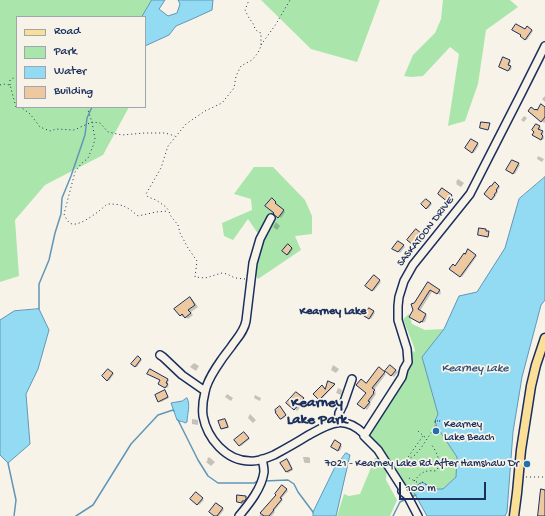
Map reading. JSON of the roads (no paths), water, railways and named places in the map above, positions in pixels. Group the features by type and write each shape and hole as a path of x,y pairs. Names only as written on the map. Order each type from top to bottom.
{"main road":[{"path":"514,516 521,450 531,386 545,338"}],"street":[{"name":"SASKATOON DRIVE","path":"364,436 402,377 408,362 407,349 398,320 399,297 404,281 413,265 470,194 545,46"},
{"path":"271,218 257,247 253,263 244,328 210,379 205,391 203,415 208,431 216,444 224,452 239,459 252,462 268,457 326,425 338,423 354,426 364,434 364,436 383,457 403,489 402,491 407,495 418,516"},
{"path":"160,355 182,375 205,391"},
{"path":"338,423 339,413 352,379"},
{"path":"239,516 256,494 264,471 262,459"}],"water":[{"path":"152,0 165,0 159,9 168,16 177,13 180,4 178,0 213,0 212,10 176,26 169,35 146,46 146,16 143,16"},
{"name":"Kearney Lake","path":"545,177 545,300 541,305 522,377 513,432 507,512 505,516 427,516 412,489 422,482 434,489 443,489 456,477 457,457 437,427 435,421 438,414 422,357 444,329 459,296 477,292 505,248 519,199"},
{"path":"39,309 49,330 38,369 26,394 30,444 8,463 0,455 0,320 14,311"},
{"path":"187,398 189,407 187,422 185,423 177,420 171,403 182,401"},
{"path":"346,453 350,455 336,516 313,516 313,512 334,469"}],"waterway":[{"path":"39,309 39,284 49,260 61,214 62,198 85,135 87,118 92,108"},
{"path":"76,516 93,505 131,444 158,415 173,410 174,411"},
{"path":"178,420 198,460 208,476 218,483 254,483 260,481"},
{"path":"8,463 16,500 14,516"},
{"path":"264,481 288,480 294,484 313,512"},
{"path":"411,497 416,495"},
{"path":"393,516 400,502 406,499"}],"place":[{"name":"Kearney Lake Beach","path":"436,431"},
{"name":"7021 - Kearney Lake Rd After Hamshaw Dr","path":"527,464"}],"district":[{"name":"Kearney Lake","path":"333,312"},
{"name":"Kearney Lake Park","path":"317,412"}]}
